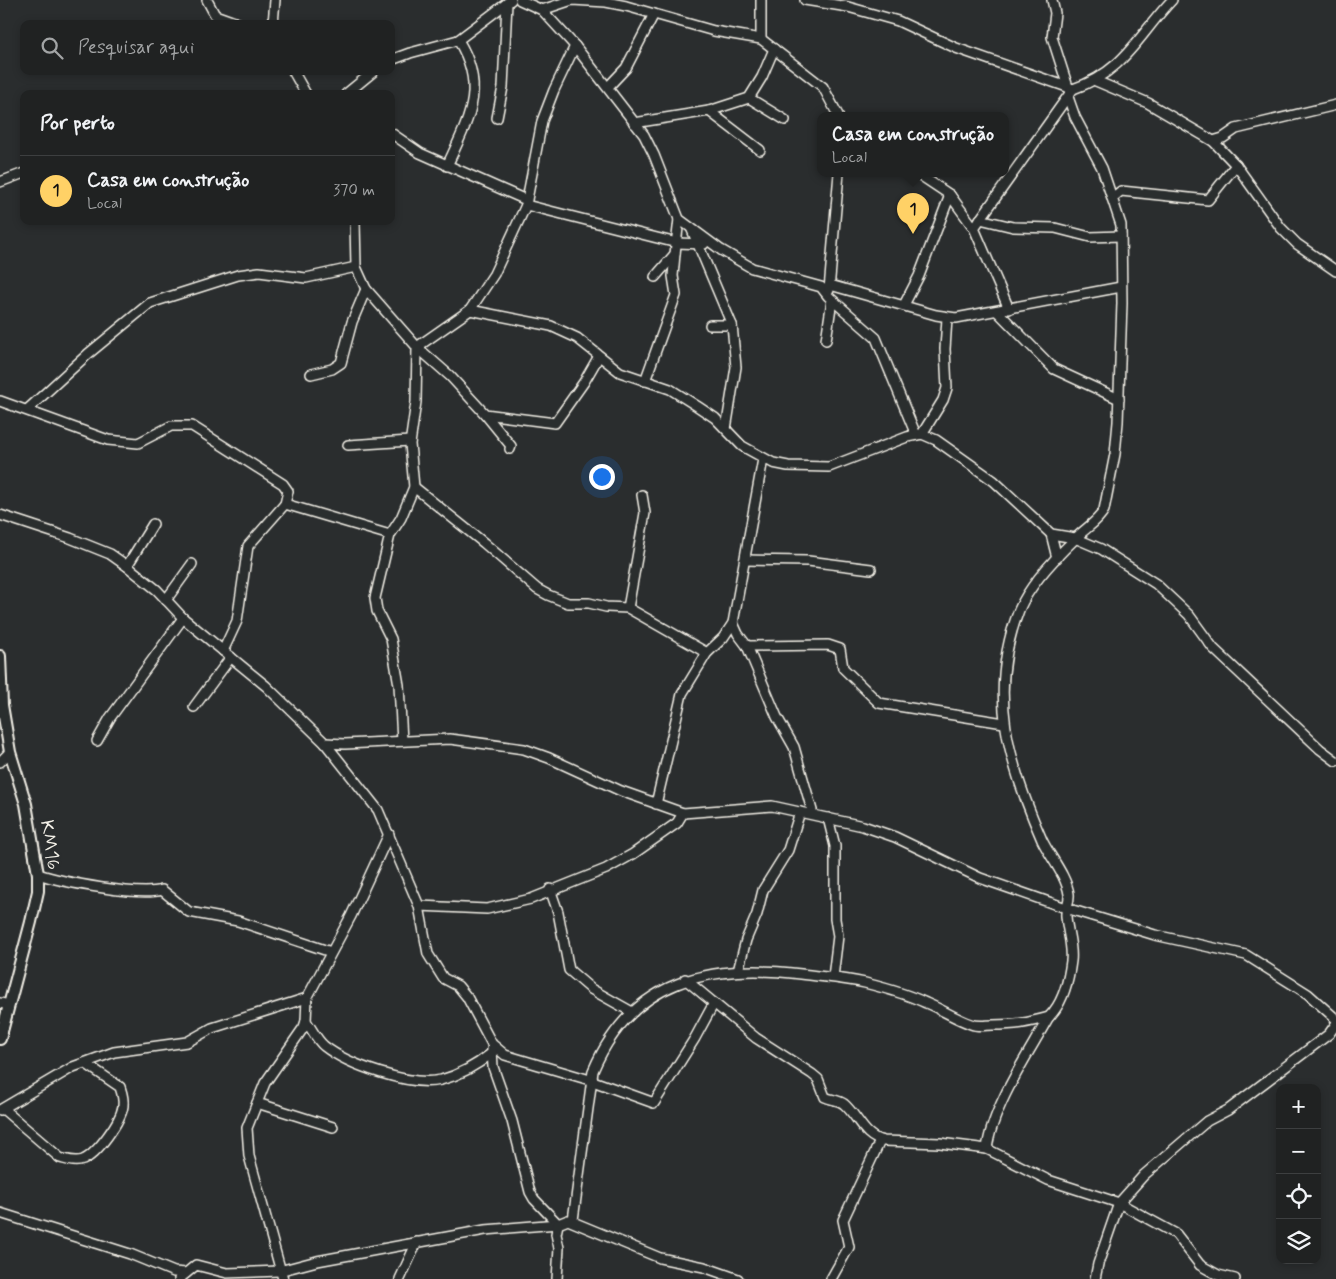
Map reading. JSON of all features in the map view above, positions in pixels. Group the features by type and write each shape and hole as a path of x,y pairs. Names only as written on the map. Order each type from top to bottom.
{"street":[{"path":"207,0 215,15 229,20"},
{"path":"273,20 275,0"},
{"path":"520,0 542,10 576,46 608,87 654,155 679,219 678,243 673,276 676,295 645,381"},
{"path":"542,10 572,0 606,2 714,31 762,39 823,87 836,112"},
{"path":"761,0 762,39"},
{"path":"805,0 848,4 898,21 956,48 1070,91"},
{"path":"987,1149 996,1115 1060,1000 1071,964 1066,908 1069,895 1066,884 1043,842 1029,808 1004,723 1002,700 1003,672 1014,625 1025,598 1075,538 1102,515 1107,502 1115,454 1119,399 1121,225 1102,168 1075,117 1070,91 1052,37 1055,13 1052,0"},
{"path":"974,228 1070,91 1096,81 1121,61 1153,20 1172,0"},
{"path":"395,59 458,40 509,2"},
{"path":"497,118 503,87 509,2"},
{"path":"608,87 626,68 654,14"},
{"path":"447,166 461,135 474,92 473,72 458,40"},
{"path":"417,348 470,310 494,274 526,203 547,106 576,46"},
{"path":"634,123 709,111 749,98 764,72 774,49"},
{"path":"295,75 304,90"},
{"path":"352,90 369,75"},
{"path":"1096,81 1148,104 1213,141 1236,165 1281,228 1297,244 1336,271"},
{"path":"749,98 785,120"},
{"path":"1213,141 1223,138 1236,129 1336,105"},
{"path":"709,111 760,150"},
{"path":"395,136 420,153 526,203 678,243 714,244"},
{"path":"1112,198 1121,191 1208,200 1236,165"},
{"path":"0,182 20,174"},
{"path":"826,340 839,177"},
{"path":"923,177 950,195 974,228 1009,309"},
{"path":"904,306 919,276 950,195"},
{"path":"679,219 692,230 752,268 821,287 830,298 876,338 919,434 957,453 994,481 1051,534 1057,558"},
{"path":"980,219 1013,227 1055,228 1090,237 1121,236"},
{"path":"355,225 356,267 366,289 417,348 450,376 485,414 511,446 510,449"},
{"path":"692,230 732,325 736,367 726,429"},
{"path":"655,277 675,254"},
{"path":"28,409 88,354 150,303 238,275 259,272 306,278 356,267"},
{"path":"830,284 947,318 965,317 1121,287"},
{"path":"311,374 332,369 341,363 352,322 366,289"},
{"path":"470,310 551,326 577,338 620,372 670,389 715,418 742,446 763,458 788,466 829,467 919,434 943,400 947,388 945,349 947,318"},
{"path":"997,311 1054,369 1119,399"},
{"path":"710,325 732,325"},
{"path":"402,741 399,684 391,639 375,605 375,598 390,535 401,518 414,488 410,441 416,402 417,348"},
{"path":"485,414 555,423 584,382 599,356"},
{"path":"0,401 28,409 108,440 127,443 138,443 171,426 192,426 283,484 288,491 285,504 248,546 237,621 223,651"},
{"path":"348,445 410,441"},
{"path":"656,804 682,694 708,653 723,638 733,623 763,458"},
{"path":"414,488 484,542 537,589 568,603 589,603 606,607 628,608 708,653"},
{"path":"628,608 645,513 642,495"},
{"path":"285,504 390,535"},
{"path":"0,515 70,538 110,554 127,566 166,600 183,618 266,686 325,743 335,759 365,791 378,810 419,906 428,954 443,978 458,986 467,997 492,1048 496,1079 512,1122 530,1192 534,1199 558,1224"},
{"path":"127,566 153,524"},
{"path":"1051,534 1075,538 1101,549 1131,568 1177,602 1213,648 1320,749 1336,761"},
{"path":"744,560 808,561 871,569"},
{"path":"166,600 192,564"},
{"path":"97,741 110,718 183,618"},
{"path":"733,623 747,646 777,717 794,748 813,814"},
{"path":"747,646 828,645 840,649 843,668 879,703 1004,723"},
{"name":"KM16","path":"0,656 2,704 10,752 26,804 38,874 35,905 4,1004 0,1039"},
{"path":"194,707 231,657"},
{"path":"325,743 450,740 524,749 656,804 683,813 772,806 828,818 895,837 980,878 1066,908 1155,935 1246,955 1308,994 1334,1014"},
{"path":"335,759 345,744"},
{"path":"0,762 10,752"},
{"path":"738,971 763,890 788,850 800,812"},
{"path":"419,906 487,909 531,899 550,889 585,878 616,864 676,823 683,813"},
{"path":"828,818 836,859 835,919 838,936 833,977"},
{"path":"281,1275 248,1148 247,1128 264,1083 306,1021 308,998 351,916 389,834"},
{"path":"38,874 131,891 154,892 162,890 189,912 238,921 331,952"},
{"path":"550,889 558,912 569,970 591,989 632,1012"},
{"path":"573,1220 590,1080 602,1051 632,1012 652,995 685,979 738,971 772,971 833,977 863,982 925,1002 971,1024 1011,1026 1049,1017"},
{"path":"685,979 756,1038 812,1074 818,1079 825,1098 844,1104 869,1134 880,1141 940,1143 987,1149 1048,1180 1119,1203 1176,1234 1200,1265 1218,1275 1235,1279"},
{"path":"85,1063 120,1087 124,1106 120,1118 98,1149 84,1160 71,1161 60,1158 1,1109 73,1067 114,1052 186,1042 221,1025 308,998"},
{"path":"492,1048 505,1055 590,1080 654,1104 695,1038 714,1003"},
{"path":"293,1004 306,1009"},
{"path":"306,1021 324,1046 348,1059 395,1076 432,1081 441,1080 471,1069 492,1048"},
{"path":"1095,1279 1119,1203 1144,1176 1207,1121 1243,1100 1328,1034 1336,1024"},
{"path":"257,1103 333,1127"},
{"path":"831,1279 849,1247 843,1220 880,1141"},
{"path":"0,1213 141,1257 179,1276 200,1264 227,1272 281,1275 316,1261 485,1230 558,1224 573,1220 660,1258 704,1268 738,1279"},
{"path":"557,1279 559,1248 556,1234 558,1224"},
{"path":"400,1279 417,1242"},
{"path":"406,1245 411,1256"}],"place":[{"name":"Casa em construção","path":"913,234"}]}
